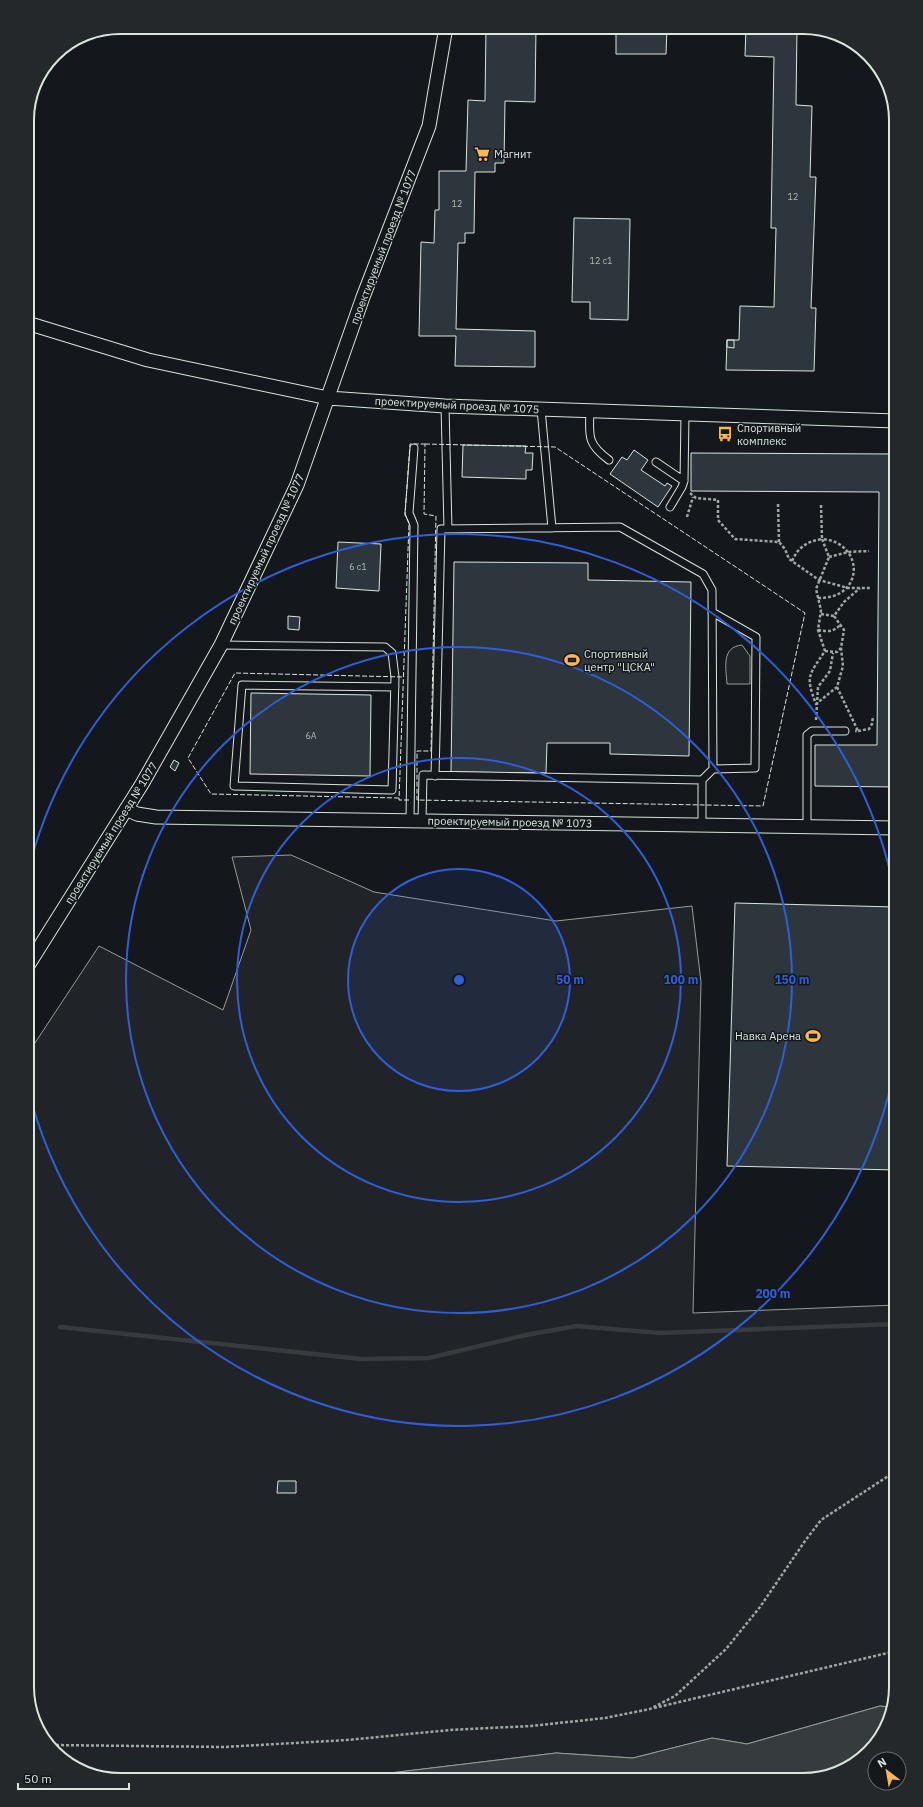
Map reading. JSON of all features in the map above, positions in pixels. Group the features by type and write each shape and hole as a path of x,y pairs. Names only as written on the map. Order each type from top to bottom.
{"street":[{"name":"проектируемый проезд № 1077","path":"34,956 126,808 221,645 297,486 363,297 429,126 445,34"},
{"name":"проектируемый проезд № 1075","path":"34,325 148,360 328,398 445,406 889,421"},
{"name":"проектируемый проезд № 1073","path":"126,808 137,814 156,816 889,828"}],"lane":[{"path":"445,406 448,529"},
{"path":"541,409 552,528"},
{"path":"590,411 590,442 609,460"},
{"path":"670,507 683,484 685,414"},
{"path":"414,448 409,513 414,525 416,821"},
{"path":"656,462 683,484"},
{"path":"436,776 441,529 620,527 703,574 712,590 713,769"},
{"path":"702,825 702,780 713,769 755,768 756,638 712,612"},
{"path":"221,645 385,647 392,653 396,667 392,790 234,786 242,685 395,687"},
{"path":"807,827 807,735 812,731 845,731"},
{"path":"416,821 423,776 702,780"}],"path":[{"path":"683,484 689,487 693,497 687,517"},
{"path":"693,497 718,500 718,520 735,539 779,542"},
{"path":"778,504 779,542 785,549 789,559 819,580 848,588 870,588"},
{"path":"821,505 822,538 829,557 816,589 821,614 818,630 825,651"},
{"path":"792,561 805,544 822,538 838,542 848,552 851,557 854,576 848,588 836,596 818,598"},
{"path":"829,557 848,552 868,551"},
{"path":"834,616 844,602 860,588"},
{"path":"816,704 837,687 843,666 842,648 844,630 834,616 821,614"},
{"path":"818,630 827,632 836,630 841,624"},
{"path":"825,651 833,653 842,648"},
{"path":"816,704 809,680 810,674 825,651"},
{"path":"816,731 816,704 818,687 830,670 833,653"},
{"path":"837,687 858,731"},
{"path":"845,731 869,729 872,724 873,716"},
{"path":"650,1709 675,1696 726,1649 760,1607 821,1520 889,1476"},
{"path":"56,1745 224,1747 538,1725 605,1718 650,1709 889,1653"}],"shaded area":[{"path":"742,645 750,656 750,684 727,684 726,659 731,650"},
{"path":"291,855 374,892 556,921 692,906 701,982 693,1313 889,1305 889,1688 886,1707 880,1706 747,1744 712,1738 633,1758 556,1753 390,1773 114,1773 97,1770 77,1762 59,1748 52,1740 45,1730 39,1715 34,1693 34,1044 99,946 223,1010 251,930 232,857"},
{"path":"880,1706 886,1707 875,1735 860,1752 841,1764 815,1772 390,1773 556,1753 633,1758 712,1738 747,1744"}],"building":[{"path":"486,34 536,34 535,102 505,101 504,163 495,163 495,172 475,172 474,233 465,233 465,243 458,243 456,329 535,331 535,367 455,366 456,336 419,336 421,242 434,243 435,210 439,210 439,171 466,171 468,100 485,101"},
{"path":"616,34 667,34 666,54 616,54"},
{"path":"746,34 797,34 796,105 812,106 810,177 816,177 811,308 816,308 814,371 726,370 727,340 739,340 740,306 774,307 776,228 771,228 774,57 745,56"},
{"path":"574,218 630,219 628,320 590,319 590,302 572,302"},
{"path":"727,340 734,340 734,348 727,347"},
{"path":"463,445 526,446 525,453 533,453 532,470 526,470 526,479 462,477"},
{"path":"634,450 648,460 641,470 665,486 667,483 672,486 658,507 610,474 622,457 627,460"},
{"path":"691,453 889,454 889,787 815,786 815,745 877,745 879,492 691,491"},
{"path":"338,542 381,544 379,591 336,588"},
{"name":"Спортивный центр \"ЦСКА\"","path":"454,562 588,563 588,580 691,582 689,756 610,754 610,743 547,743 546,773 451,772"},
{"path":"288,616 300,617 299,630 288,629"},
{"path":"251,693 371,695 370,776 250,774"},
{"path":"174,760 179,763 175,771 170,767"},
{"name":"Навка Арена","path":"735,903 889,907 889,1170 727,1166"},
{"path":"278,1481 296,1481 296,1493 277,1493"}],"waterway":[{"path":"60,1327 361,1359 429,1358 526,1335 576,1326 660,1333 889,1324"}],"fence":[{"path":"409,800 399,800 409,523 405,515 410,444 425,444"},
{"path":"425,444 555,447 805,613 763,806 417,800 417,751 431,751 436,516 424,514 425,444"},
{"path":"399,798 211,794 188,758 235,673 404,677"}],"place":[{"name":"Магнит","path":"482,154"},
{"name":"Спортивный комплекс","path":"725,434"},
{"name":"Спортивный центр \"ЦСКА\"","path":"572,660"},
{"name":"Навка Арена","path":"813,1036"}]}
